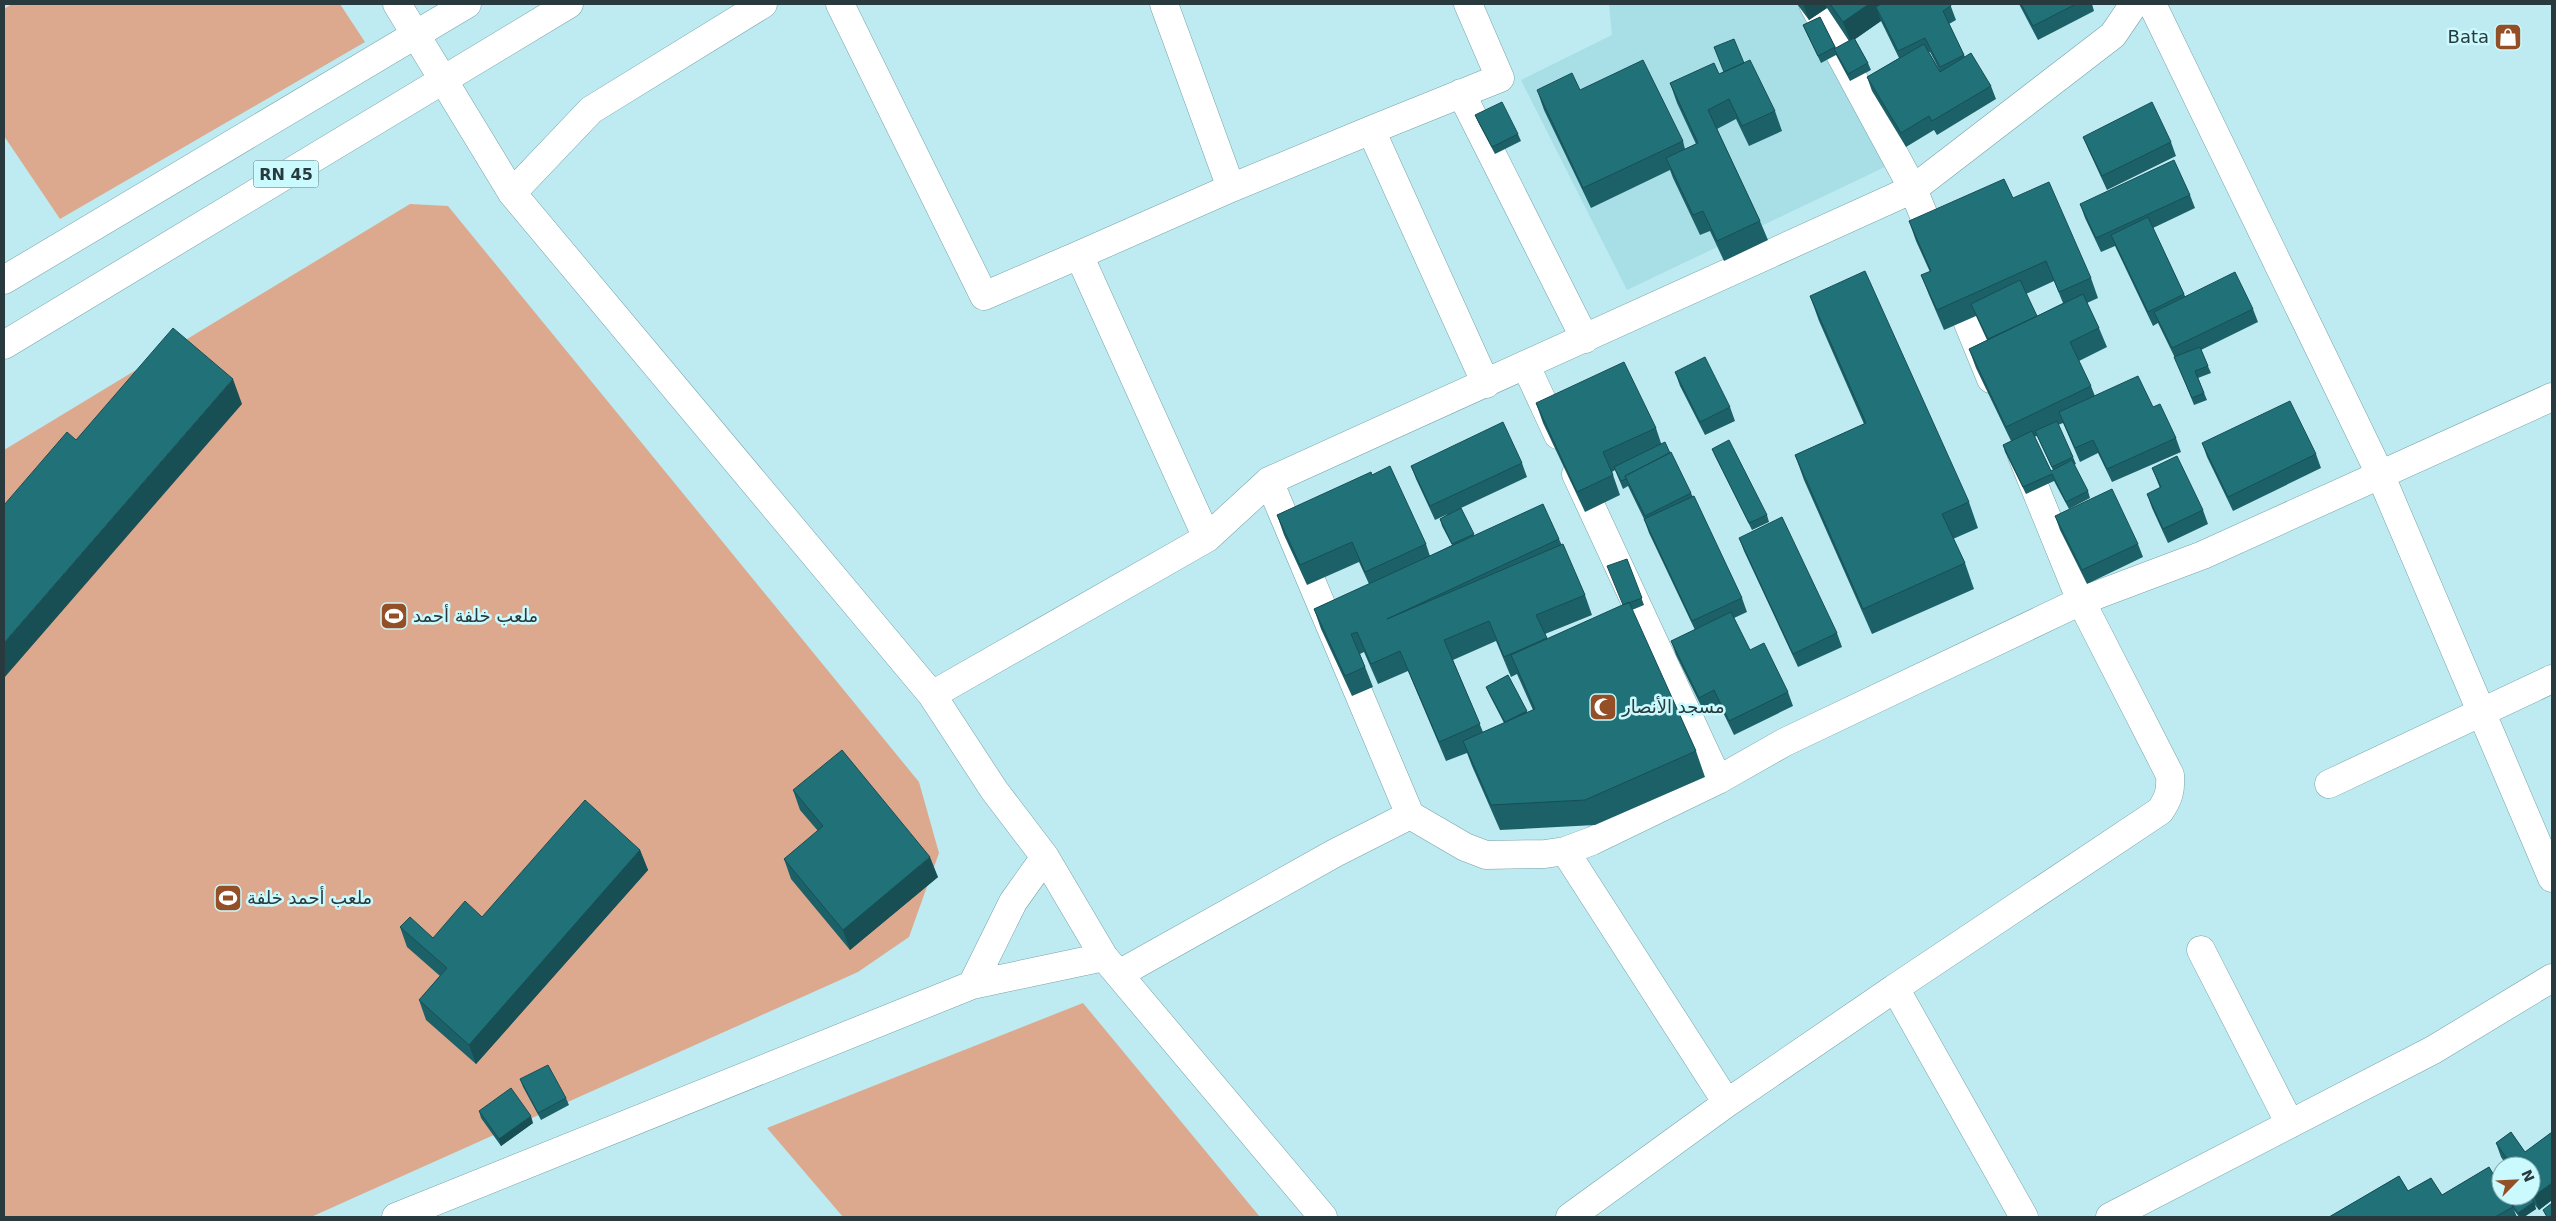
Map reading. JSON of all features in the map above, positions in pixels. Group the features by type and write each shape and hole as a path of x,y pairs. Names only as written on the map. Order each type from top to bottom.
{"street":[{"path":"398,4 512,193 932,695 994,790 1045,857 1111,965 1323,1217"},
{"name":"RN 45","path":"4,280 468,4"},
{"name":"RN 45","path":"4,345 569,4"},
{"path":"512,193 591,110 763,4"},
{"path":"840,4 984,296 1231,188 1500,78 1468,4"},
{"path":"1164,4 1231,188"},
{"path":"1813,4 1913,189 1999,400"},
{"path":"932,695 1208,538 1269,481 1913,189 2113,36 2134,4"},
{"path":"2152,4 2380,474 2483,711 2552,878"},
{"path":"1461,93 1585,339"},
{"path":"1371,130 1486,384"},
{"path":"1079,255 1208,538"},
{"path":"1526,366 1718,780"},
{"path":"1269,481 1410,815 1465,847 1486,855 1545,854 1565,851 1592,842 1718,780 1785,742 2081,601 2203,555 2552,397"},
{"path":"1570,1217 1727,1103 2160,811 2168,800 2171,789 2170,775 2081,601 2014,436"},
{"path":"2329,784 2552,679"},
{"path":"396,1217 972,985 1111,965 1410,815"},
{"path":"1565,851 1727,1103"},
{"path":"972,985 1013,902 1045,857"},
{"path":"2201,950 2290,1124"},
{"path":"2110,1217 2433,1050 2552,978"},
{"path":"1895,988 2024,1217"}],"shaded area":[{"path":"12,4 340,4 365,42 60,219 4,136 4,9"},
{"path":"1609,4 1804,4 1889,165 1627,290 1521,80 1612,35"},
{"name":"ملعب خلفة أحمد","path":"410,204 448,206 919,782 939,853 909,937 858,972 311,1217 4,1217 4,450"},
{"path":"1083,1003 1260,1217 843,1217 767,1128"}],"building":[{"path":"1830,4 1869,4 1843,22"},
{"path":"1881,4 1950,4 1951,6 1943,11 1964,55 1940,67 1925,38 1898,51 1876,7"},
{"path":"2021,4 2076,4 2033,26"},
{"path":"1820,17 1835,47 1818,56 1803,25"},
{"path":"1854,38 1868,63 1848,74 1834,49"},
{"path":"1734,39 1744,63 1724,72 1714,47"},
{"path":"1924,44 1940,72 1971,53 1991,86 1932,121 1929,116 1901,133 1867,77"},
{"path":"1643,60 1683,141 1583,188 1537,90 1572,73 1580,90"},
{"path":"1750,60 1775,111 1742,126 1729,99 1708,110 1760,221 1717,241 1703,211 1693,215 1666,158 1698,143 1670,83 1714,63 1719,74"},
{"path":"1502,102 1518,134 1492,147 1475,115"},
{"path":"2152,102 2171,142 2102,176 2083,137"},
{"path":"2174,160 2190,195 2096,238 2080,204"},
{"path":"2004,179 2013,198 2049,182 2091,278 2059,292 2046,261 1937,310 1921,275 1931,271 1909,221"},
{"path":"2148,217 2184,294 2148,312 2111,235"},
{"path":"1865,271 1969,502 1942,514 1965,563 1863,609 1795,455 1866,423 1810,296"},
{"path":"2235,272 2253,309 2172,348 2154,312"},
{"path":"2020,280 2037,316 1988,339 1971,304"},
{"path":"2083,294 2099,328 2070,342 2091,386 2006,427 1969,349"},
{"path":"173,328 233,379 4,643 4,505 67,432 76,440"},
{"path":"2200,347 2208,366 2195,371 2204,393 2192,398 2174,357"},
{"path":"1705,357 1730,407 1700,422 1675,372"},
{"path":"1624,362 1656,428 1603,452 1613,475 1577,492 1536,403"},
{"path":"2138,376 2153,407 2160,404 2176,438 2107,469 2093,440 2075,448 2059,412"},
{"path":"2290,401 2316,454 2228,497 2202,443"},
{"path":"2057,421 2073,457 2052,467 2035,431"},
{"path":"1503,422 1522,463 1430,506 1411,466"},
{"path":"2032,431 2051,471 2072,460 2088,491 2066,502 2052,474 2023,487 2003,445"},
{"path":"1729,440 1767,515 1749,523 1712,449"},
{"path":"1665,442 1670,453 1625,476 1626,479 1621,481 1614,467"},
{"path":"1671,452 1691,493 1645,516 1625,476"},
{"path":"2177,456 2203,510 2163,529 2147,494 2161,487 2152,468"},
{"path":"1390,466 1426,544 1365,572 1352,542 1300,565 1277,515 1371,472 1372,475"},
{"path":"2112,489 2138,544 2082,570 2055,516"},
{"path":"1694,496 1742,598 1692,621 1644,519"},
{"path":"1543,504 1559,539 1387,619 1563,544 1585,595 1536,615 1547,638 1504,657 1489,621 1444,640 1480,724 1439,742 1400,651 1371,664 1357,632 1351,634 1365,667 1345,676 1314,609"},
{"path":"1461,508 1474,534 1452,544 1440,519"},
{"path":"1782,517 1837,633 1793,654 1739,538"},
{"path":"1627,559 1642,598 1623,605 1607,566"},
{"name":"مسجد الأنصار","path":"1629,602 1696,751 1585,800 1491,805 1463,741 1535,709 1511,655"},
{"path":"1731,612 1750,650 1764,643 1788,692 1729,721 1714,690 1699,698 1671,641"},
{"path":"1508,675 1527,711 1505,722 1486,687"},
{"path":"842,750 930,857 843,930 784,859 823,826 793,790"},
{"path":"585,800 640,850 469,1045 419,1000 447,968 400,927 410,917 433,938 465,901 482,917"},
{"path":"548,1065 566,1098 538,1113 520,1079"},
{"path":"511,1088 531,1116 499,1139 479,1111"},
{"path":"2511,1132 2525,1152 2552,1132 2552,1183 2541,1191 2541,1156 2505,1156 2496,1143"},
{"path":"2489,1167 2491,1170 2491,1206 2513,1207 2495,1217 2329,1217 2399,1176 2408,1191 2431,1178 2442,1195"},
{"path":"2552,1203 2552,1217 2547,1217 2543,1210"},
{"path":"2513,1206 2528,1206 2518,1213"}],"place":[{"name":"Bata","path":"2508,37"},
{"name":"ملعب خلفة أحمد","path":"394,616"},
{"name":"مسجد الأنصار","path":"1603,707"},
{"name":"ملعب أحمد خلفة","path":"228,898"}]}
